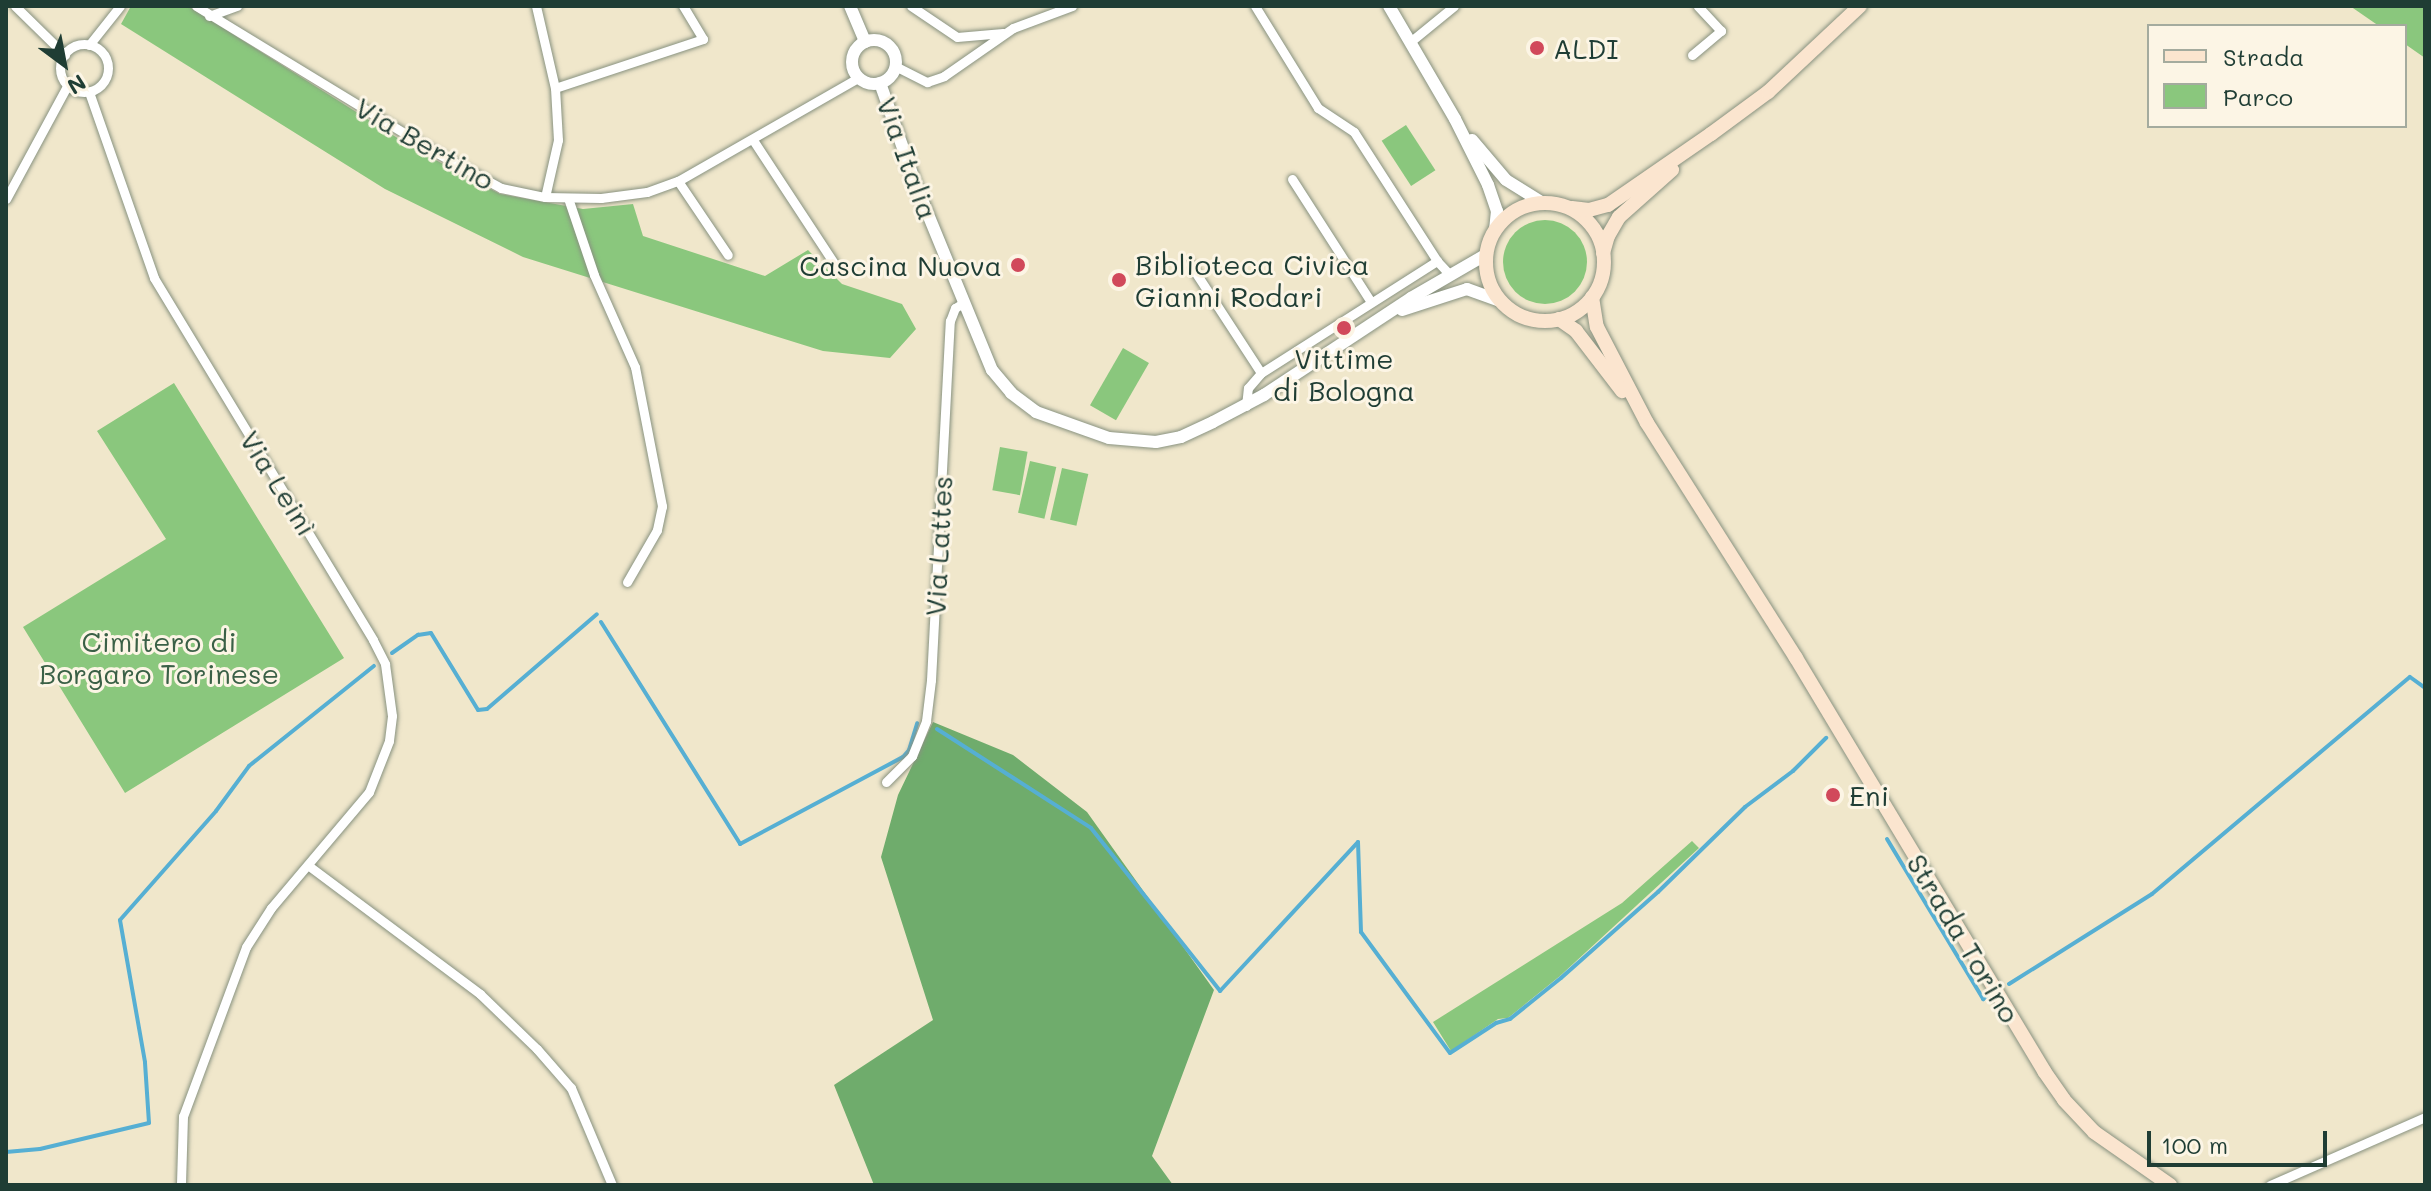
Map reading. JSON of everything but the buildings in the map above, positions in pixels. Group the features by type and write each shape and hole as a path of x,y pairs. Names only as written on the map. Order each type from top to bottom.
{"main road":[{"path":"1647,423 1576,331 1559,319 1522,316 1502,302 1489,280 1487,254 1495,231 1521,208 1543,203 1589,210 1608,205 1768,92 1860,6"},
{"path":"1559,319 1582,307 1592,297 1599,284 1608,236 1619,217 1711,134"},
{"path":"1567,207 1592,226 1603,254"},
{"path":"1592,297 1597,327 1647,423"},
{"name":"Strada Torino","path":"1647,423 1796,658 2064,1100 2094,1132 2170,1185"}],"street":[{"path":"15,6 65,55"},
{"path":"89,45 120,6"},
{"name":"Via Bertino","path":"196,6 449,160 501,188 545,197 647,192 678,181 858,78"},
{"path":"209,16 237,6"},
{"path":"536,6 555,88 558,140 545,197"},
{"path":"555,88 703,39 683,6"},
{"path":"850,6 865,42"},
{"path":"911,6 957,37 1007,33"},
{"path":"895,66 927,82 944,76 1007,33 1072,6"},
{"path":"1255,6 1318,108 1354,132 1437,261 1450,275"},
{"path":"1389,6 1455,119 1493,198 1497,211 1495,231"},
{"path":"1410,42 1454,6"},
{"path":"1692,55 1721,31 1698,6"},
{"path":"100,50 89,45 75,46 65,55 61,74 67,86 89,92 102,84 108,71 100,50 103,31"},
{"path":"877,41 889,46 895,66 890,77 880,83 869,84 858,78 852,58 865,42 877,41"},
{"name":"Via Italia","path":"880,83 963,303 985,357 1001,382 1022,402 1058,421 1109,438 1156,442 1181,437 1246,406 1487,254"},
{"path":"8,192 67,86"},
{"name":"Via Leinì","path":"89,92 154,278 346,592 385,664 392,716 381,766 369,792 271,908 246,947 183,1116 181,1185"},
{"path":"1455,119 1506,180 1543,203"},
{"path":"753,140 835,265"},
{"path":"1292,179 1371,302"},
{"path":"678,181 728,255"},
{"path":"568,198 594,275 635,367 662,506 657,530 627,582"},
{"path":"1246,406 1248,388 1261,373 1437,261"},
{"path":"1190,264 1261,373"},
{"name":"Via Italia","path":"1387,315 1455,290 1478,291 1502,302"},
{"name":"Via Lattes","path":"886,782 912,756 926,721 931,680 950,321 955,308 963,303"},
{"path":"309,866 480,994 537,1049 571,1088 612,1185"},
{"path":"2270,1185 2425,1117"}],"green space":[{"path":"131,6 188,6 415,149 500,194 583,209 633,204 643,236 765,276 808,250 842,284 902,304 916,329 890,358 823,351 523,257 385,189 121,24"},
{"path":"2350,6 2425,6 2425,58 2407,45 2407,24 2376,24"},
{"path":"1406,125 1435,170 1411,186 1382,141"},
{"path":"1537,220 1553,220 1569,227 1580,238 1587,262 1584,278 1575,292 1553,304 1537,304 1521,297 1510,286 1503,270 1503,254 1510,238 1521,227"},
{"path":"1123,348 1149,363 1116,420 1090,405"},
{"name":"Cimitero di Borgaro Torinese","path":"174,383 344,658 125,793 23,627 166,539 97,431"},
{"path":"1000,447 1028,452 1020,495 992,490"},
{"path":"1030,461 1056,467 1044,519 1018,513"},
{"path":"1062,468 1088,474 1076,526 1050,520"},
{"path":"933,722 1013,755 1087,812 1214,990 1152,1156 1173,1185 874,1185 834,1085 933,1020 881,857 898,795"},
{"path":"1692,841 1699,848 1560,976 1508,1018 1498,1019 1451,1051 1433,1022 1622,903"}],"waterway":[{"path":"392,653 418,635 431,633 478,710 487,709 597,614"},
{"path":"601,622 740,844 903,757 909,750 917,723"},
{"path":"6,1152 40,1149 149,1123 145,1062 120,920 216,811 249,766 374,666"},
{"path":"2009,984 2152,894 2410,677 2425,688"},
{"path":"937,729 1091,828 1220,991 1358,842 1361,932 1450,1053 1496,1023 1510,1019 1561,978 1658,892 1745,807 1793,771 1826,738"},
{"path":"1887,839 1983,999 1988,996"}],"place":[{"name":"ALDI","path":"1537,48"},
{"name":"Cascina Nuova","path":"1018,265"},
{"name":"Biblioteca Civica Gianni Rodari","path":"1119,280"},
{"name":"Vittime di Bologna","path":"1344,328"},
{"name":"Eni","path":"1833,795"}]}
